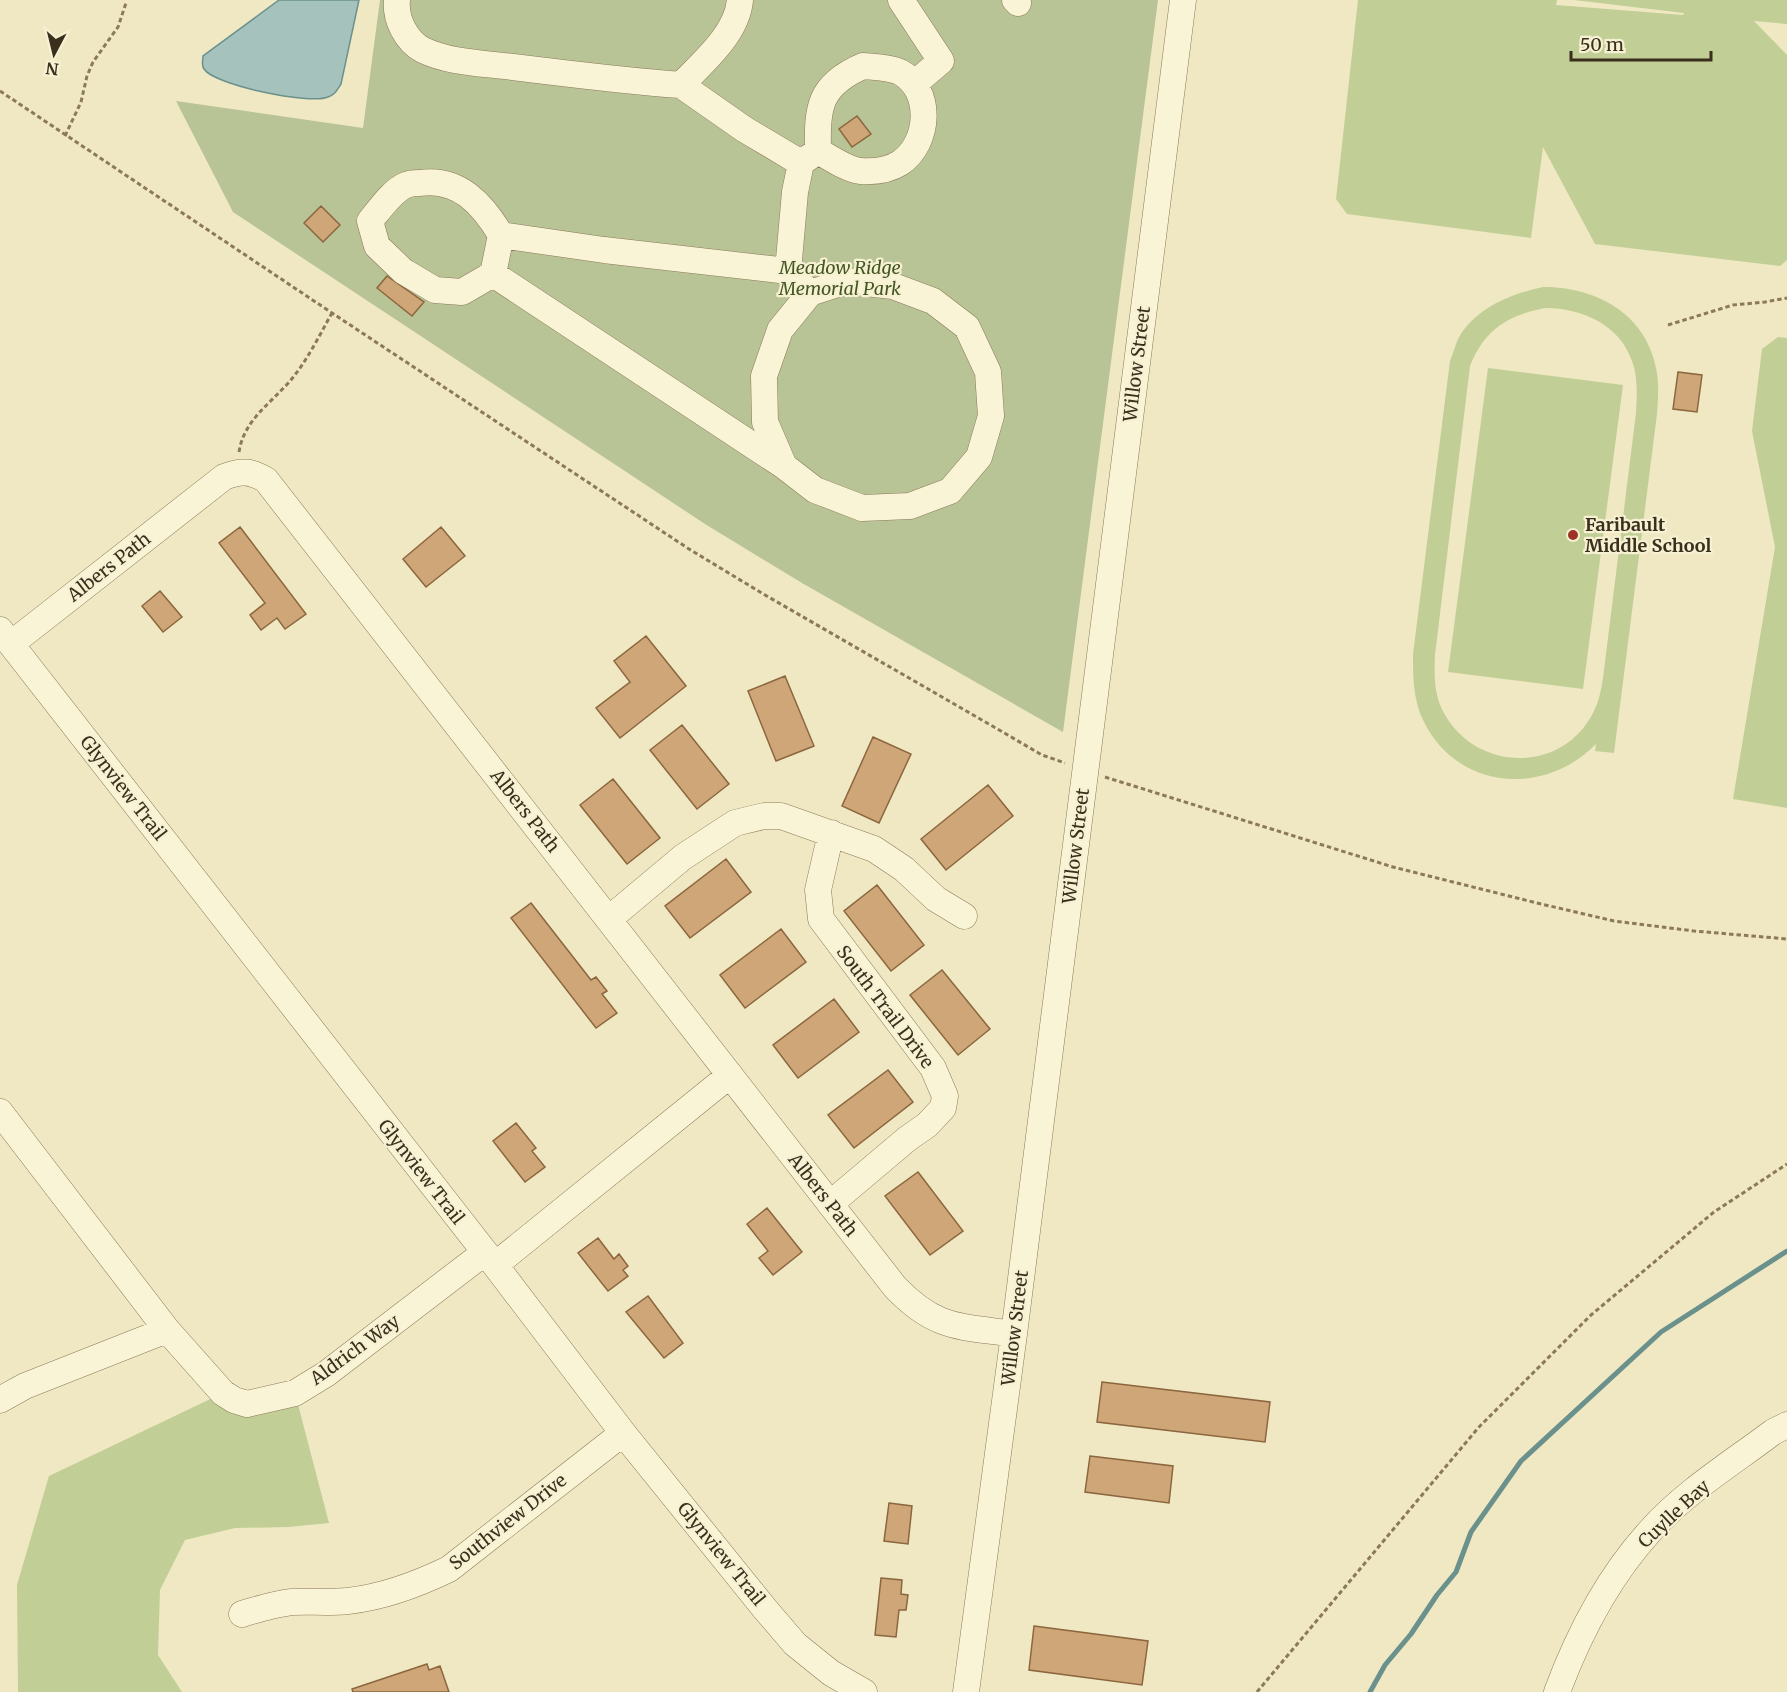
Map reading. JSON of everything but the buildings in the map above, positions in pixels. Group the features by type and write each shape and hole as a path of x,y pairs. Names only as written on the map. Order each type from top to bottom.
{"street":[{"path":"397,0 404,33 421,49 449,59 623,81 681,85 744,129 810,157 858,171 880,171 901,163 915,147 923,127 924,103 914,84 900,72 882,67 863,66 846,74 831,85 821,104 810,157 795,192 788,271"},
{"path":"681,85 730,30 740,0"},
{"path":"901,0 941,61 914,84"},
{"name":"Willow Street","path":"966,1692 1014,1334 1184,0"},
{"path":"432,181 460,188 489,215 501,235 493,274 462,292 435,290 403,271 377,246 370,221 386,202 406,185 432,181"},
{"path":"501,235 604,250 788,271 810,293"},
{"path":"493,274 784,466 815,490 862,508 910,506 950,490 979,457 991,416 988,372 967,327 933,301 893,286 848,282 810,293 780,330 764,376 765,422 784,466"},
{"name":"Albers Path","path":"5,637 224,477 237,471 252,472 267,480 895,1287 910,1303 928,1316 949,1325 1014,1334"},
{"name":"Glynview Trail","path":"5,637 623,1433 795,1644 831,1673 864,1692"},
{"path":"609,919 683,857 735,823 764,816 781,816 874,849 904,869 936,899 964,916"},
{"name":"South Trail Drive","path":"830,1204 927,1125 943,1107 945,1096 933,1068 821,919 818,890 831,834"},
{"name":"Aldrich Way","path":"0,1113 167,1330 223,1392 234,1400 247,1404 295,1393 326,1374 490,1259 730,1075"},
{"path":"0,1400 25,1386 167,1330"},
{"name":"Cuylle Bay","path":"1557,1692 1569,1659 1592,1612 1620,1569 1652,1529 1690,1494 1773,1432 1787,1425"},
{"name":"Southview Drive","path":"242,1614 291,1602 346,1602 381,1596 416,1585 449,1569 623,1433"}],"path":[{"path":"65,135 81,102 93,62 118,27 126,3"},
{"path":"0,91 689,549 1042,755 1393,867 1537,903 1614,921 1787,939"},
{"path":"1668,325 1733,305 1787,298"},
{"path":"237,471 240,443 245,430 291,381 332,313"},
{"path":"1257,1692 1479,1427 1591,1315 1714,1212 1787,1164"}],"green space":[{"name":"Meadow Ridge Memorial Park","path":"380,0 1158,0 1063,732 802,583 705,524 233,212 176,101 363,128"},
{"path":"1358,0 1557,0 1556,5 1683,15 1684,13 1574,0 1787,0 1787,24 1754,21 1787,55 1787,260 1780,266 1595,244 1543,147 1531,238 1347,214 1336,199"},
{"path":"1543,287 1583,292 1617,308 1631,320 1643,335 1652,353 1658,378 1658,404 1614,753 1595,751 1596,744 1575,761 1552,772 1528,778 1503,778 1480,773 1458,762 1439,745 1420,714 1414,680 1413,654 1450,361 1458,339 1474,319 1495,304","holes":["1545,308 1586,315 1609,328 1619,338 1634,367 1637,387 1636,413 1603,678 1597,705 1579,733 1561,747 1541,755 1519,758 1497,755 1476,746 1458,732 1444,713 1438,699 1435,655 1470,366 1482,343 1499,326 1532,311"]},
{"path":"1778,337 1787,338 1787,808 1733,799 1775,547 1752,431 1762,349"},
{"path":"1488,368 1623,385 1583,689 1448,672"},
{"path":"223,1393 295,1393 329,1523 288,1527 235,1528 185,1540 160,1590 158,1655 182,1692 18,1692 17,1585 49,1476"}],"water":[{"path":"279,0 359,0 341,84 330,96 318,99 263,92 225,81 204,69 203,56"}],"waterway":[{"path":"1370,1692 1385,1665 1411,1634 1437,1595 1456,1572 1471,1532 1521,1461 1661,1332 1787,1251"}],"place":[{"name":"Faribault Middle School","path":"1573,535"}]}
